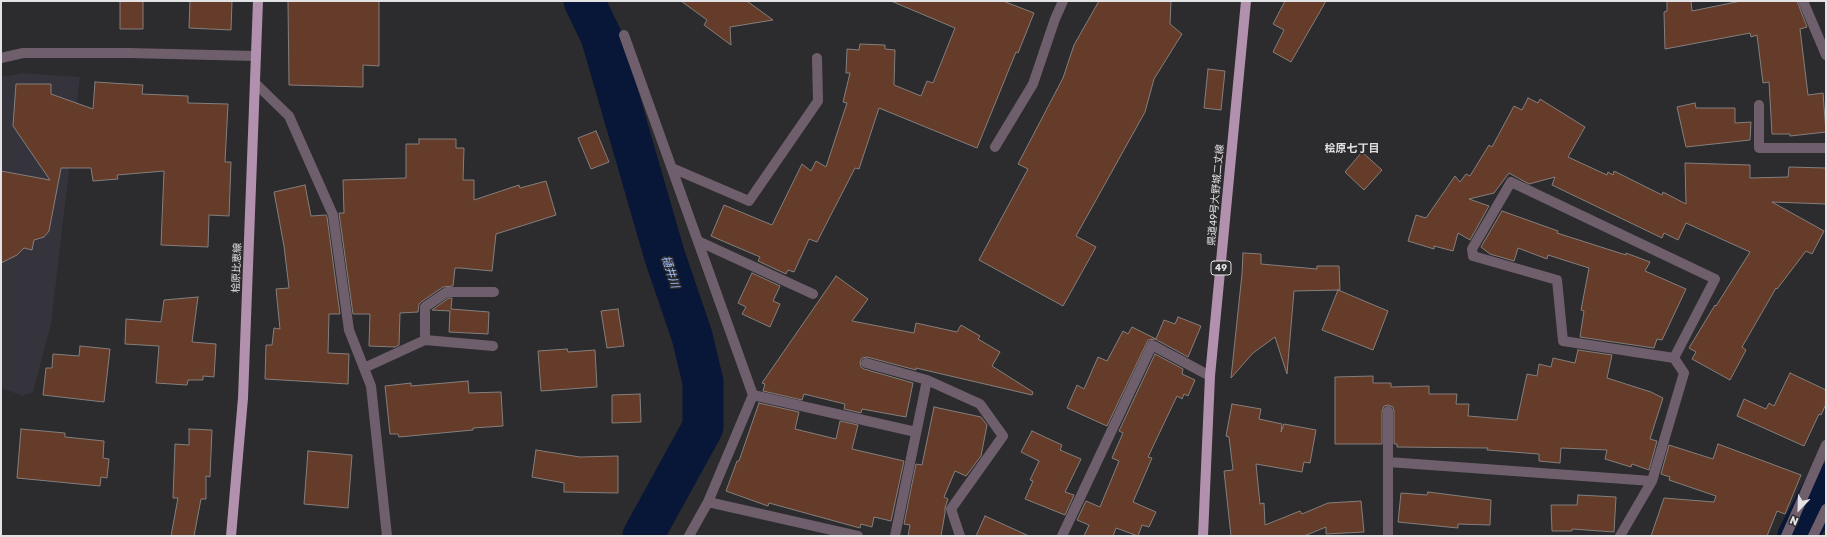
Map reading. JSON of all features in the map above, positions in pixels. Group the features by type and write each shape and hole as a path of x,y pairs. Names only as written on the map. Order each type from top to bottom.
{"main road":[{"name":"桧原比恵線","path":"231,536 243,398 258,1"},
{"name":"県道49号大野城二丈線","path":"1203,536 1210,376 1246,1"}],"street":[{"path":"995,148 1033,84 1064,1"},
{"path":"1803,1 1826,55"},
{"path":"624,36 753,395 708,502 689,536"},
{"path":"1,58 23,53 129,53 256,56"},
{"path":"672,168 749,201 818,101 817,58"},
{"path":"255,83 289,116 333,215 349,330 371,386 387,536"},
{"path":"1759,105 1759,148 1826,148"},
{"path":"1620,536 1652,481 1684,373 1674,358 1564,341 1557,280 1473,256 1472,249 1511,182 1715,279 1674,358"},
{"path":"698,241 813,294"},
{"path":"425,340 425,307 448,292 494,292"},
{"path":"364,368 425,340 493,346"},
{"path":"1062,536 1152,344 1210,376"},
{"path":"866,363 927,380 980,404 1003,436 951,509 960,536"},
{"path":"895,536 927,380"},
{"path":"753,395 916,432"},
{"path":"1388,411 1388,536"},
{"path":"1786,536 1826,445"},
{"path":"1388,462 1652,481"},
{"path":"708,502 858,536"},
{"path":"1813,536 1826,509"}],"shaded area":[{"path":"23,73 80,77 51,324 33,392 23,396 1,388 1,77"}],"building":[{"path":"120,1 143,1 143,29 120,29"},
{"path":"190,1 232,1 231,30 189,28"},
{"path":"288,1 379,1 379,66 363,65 363,87 289,85"},
{"path":"681,1 747,1 773,20 730,27 731,45 704,25 707,20"},
{"path":"891,1 1003,1 1034,13 1018,53 1016,52 977,148 879,108 859,169 855,168 817,242 809,239 794,272 788,270 786,274 758,261 760,257 711,236 724,205 772,225 802,164 811,171 816,161 826,167 847,103 843,102 850,73 846,73 847,49 859,50 860,44 885,45 885,49 895,50 894,85 921,96 927,81 933,83 955,28"},
{"path":"1099,1 1171,1 1170,24 1182,34 1154,79 1145,112 1076,236 1096,247 1063,306 979,260 1028,169 1018,164 1063,78 1074,45"},
{"path":"1285,1 1326,1 1291,62 1273,52 1284,30 1273,24"},
{"path":"1667,1 1691,1 1692,11 1741,1 1797,1 1807,27 1800,29 1808,95 1823,93 1826,132 1790,136 1790,134 1772,134 1769,82 1763,83 1757,35 1751,37 1750,33 1665,49 1664,12 1667,11"},
{"path":"1208,69 1225,71 1221,110 1204,108"},
{"path":"95,82 143,85 142,94 188,96 188,103 228,104 225,162 231,162 229,216 209,215 208,247 161,245 164,171 117,175 118,179 93,181 91,168 61,168 49,231 44,237 34,240 32,250 24,248 17,255 1,263 1,171 50,180 13,126 16,84 51,84 51,94 93,109"},
{"path":"1528,98 1538,103 1540,99 1585,127 1568,157 1607,175 1608,172 1613,175 1614,171 1662,195 1663,192 1686,204 1685,163 1750,165 1750,178 1788,177 1789,167 1826,168 1826,204 1772,202 1824,231 1812,254 1806,251 1777,289 1776,288 1742,347 1746,350 1730,380 1692,359 1696,352 1689,348 1750,252 1686,223 1678,240 1664,233 1662,238 1552,185 1555,177 1529,184 1509,173 1494,193 1469,199 1489,206 1470,240 1458,233 1453,251 1434,246 1434,249 1408,241 1416,215 1426,218 1455,176 1460,182 1466,174 1470,176 1489,145 1492,147 1514,106 1522,110"},
{"path":"1695,103 1696,108 1735,108 1735,123 1751,122 1750,140 1686,147 1677,107"},
{"path":"596,131 609,162 591,169 578,138"},
{"path":"419,139 456,139 456,148 464,148 463,180 474,180 474,200 519,185 520,188 546,181 556,215 496,234 492,271 455,268 453,286 443,287 421,302 419,304 418,312 400,313 399,345 395,347 369,346 370,314 353,314 339,213 344,213 343,180 406,178 406,144 419,144"},
{"path":"1362,152 1382,170 1364,190 1345,172"},
{"path":"305,185 311,216 326,215 327,217 340,314 329,314 328,353 349,354 348,384 265,379 266,345 272,345 274,328 280,329 276,289 289,288 284,246 274,192"},
{"path":"1502,211 1558,231 1557,233 1626,255 1626,253 1650,262 1645,271 1686,289 1662,340 1657,339 1654,348 1580,337 1584,311 1581,310 1589,268 1548,255 1547,259 1518,248 1514,261 1490,254 1481,247"},
{"path":"1243,253 1261,254 1261,264 1317,269 1317,266 1339,266 1340,290 1294,291 1287,374 1275,337 1253,353 1231,378"},
{"path":"752,273 780,286 773,301 780,304 770,327 742,314 746,307 738,303"},
{"path":"836,276 868,299 852,321 914,333 916,323 957,332 961,325 980,336 978,339 1000,352 992,366 1033,392 1032,395 916,368 916,370 867,357 862,358 860,362 861,367 864,369 913,383 906,417 862,409 861,413 844,409 845,404 804,394 802,400 763,391 765,384 762,383"},
{"path":"1338,290 1388,311 1373,350 1322,330"},
{"path":"198,297 192,342 216,344 214,377 203,376 203,380 188,380 187,385 156,383 159,346 125,344 126,319 161,322 164,300"},
{"path":"449,298 452,298 451,309 489,312 488,334 449,332 450,311 432,310"},
{"path":"618,309 624,346 607,348 601,311"},
{"path":"1178,317 1201,326 1188,357 1155,339 1148,340 1107,426 1067,408 1077,385 1084,389 1098,357 1107,361 1123,331 1128,334 1132,327 1156,339 1164,320 1175,324"},
{"path":"80,346 110,349 104,402 43,395 46,368 52,368 53,354 79,356"},
{"path":"567,349 568,352 595,350 597,387 541,391 538,351"},
{"path":"1578,350 1612,355 1607,378 1651,392 1663,398 1650,439 1657,441 1649,470 1632,464 1631,467 1605,459 1607,450 1561,448 1560,463 1539,461 1539,454 1487,450 1488,448 1397,447 1397,444 1394,444 1394,411 1393,407 1388,405 1384,406 1382,411 1382,444 1335,444 1335,377 1373,376 1373,383 1391,383 1391,387 1429,386 1429,394 1457,394 1456,404 1469,404 1468,416 1517,420 1527,374 1537,376 1539,364 1551,367 1553,358 1575,363"},
{"path":"1155,354 1183,369 1182,374 1195,380 1188,396 1184,394 1182,399 1177,396 1148,457 1152,458 1133,502 1156,512 1149,527 1142,525 1138,536 1116,528 1113,536 1084,536 1089,525 1077,520 1086,501 1100,507 1119,461 1112,458 1123,433 1119,431"},
{"path":"1790,373 1826,390 1826,404 1821,415 1819,414 1804,446 1737,416 1744,399 1766,409 1769,403 1774,406"},
{"path":"468,381 469,393 501,392 503,426 399,437 398,434 390,434 385,386 411,383 411,386"},
{"path":"640,394 641,422 612,423 612,395"},
{"path":"759,403 799,412 795,429 836,439 840,421 858,425 852,449 904,461 891,521 874,517 872,527 861,524 860,528 769,503 768,506 726,491 737,461 739,461"},
{"path":"1232,404 1261,409 1259,419 1282,424 1281,432 1284,424 1316,430 1310,463 1304,462 1302,472 1256,464 1260,504 1264,503 1265,525 1300,511 1302,514 1328,503 1361,501 1364,532 1326,534 1326,527 1304,536 1231,536 1224,471 1233,470 1229,437 1226,436"},
{"path":"934,407 981,417 987,425 981,456 966,476 955,471 944,497 948,499 945,508 941,536 908,536 910,525 904,524 916,464 922,465"},
{"path":"21,429 65,433 65,437 104,441 103,458 109,459 107,478 101,477 100,486 17,478"},
{"path":"189,429 212,430 210,477 206,476 206,499 201,499 194,536 171,536 178,498 173,498 175,444 189,445"},
{"path":"1032,431 1062,445 1060,450 1081,459 1065,492 1074,495 1065,515 1025,499 1033,481 1030,480 1039,461 1021,452"},
{"path":"1718,444 1801,475 1785,514 1777,511 1767,536 1651,536 1664,498 1714,502 1716,496 1669,480 1670,477 1661,474 1669,445 1713,459"},
{"path":"536,450 580,457 618,456 618,493 564,492 564,483 532,477"},
{"path":"308,451 352,455 348,508 304,504"},
{"path":"1428,492 1491,500 1490,525 1458,524 1458,528 1398,522 1401,493 1427,495"},
{"path":"1578,495 1616,497 1614,532 1572,529 1572,531 1552,531 1551,505 1577,505"},
{"path":"985,516 1029,536 976,536"}],"waterway":[{"name":"樋井川","path":"584,1 601,36 665,257 692,336 703,382 703,427 643,536"},
{"path":"1798,536 1826,484"}],"district":[{"name":"桧原七丁目","path":"1352,149"}]}
